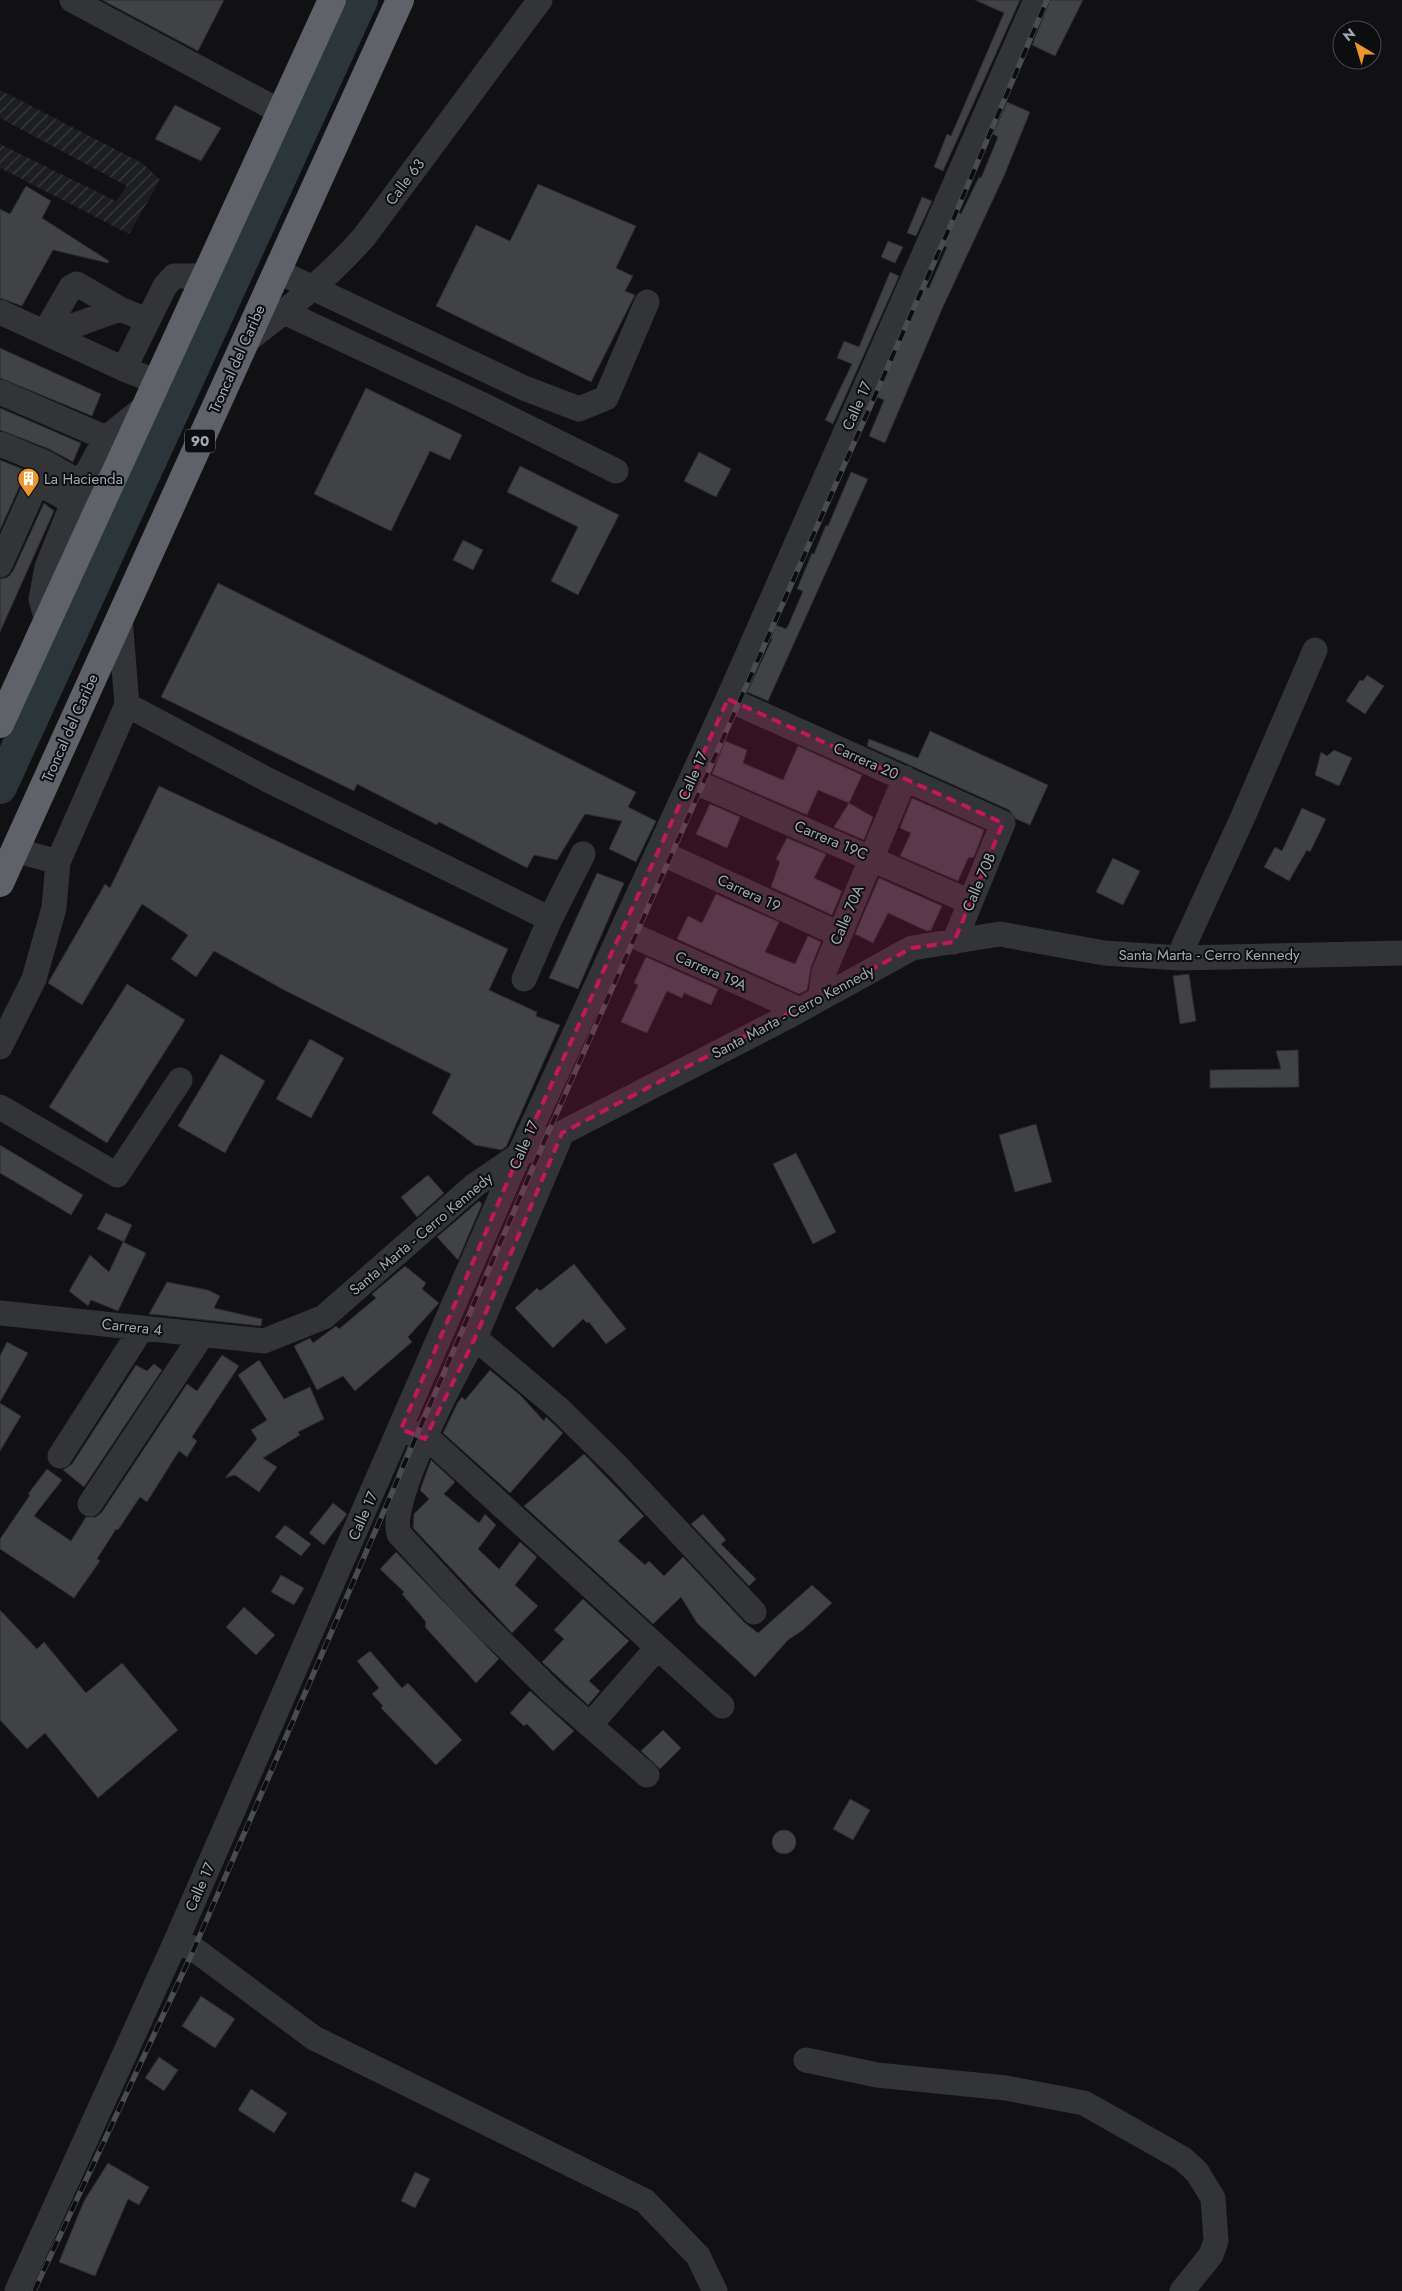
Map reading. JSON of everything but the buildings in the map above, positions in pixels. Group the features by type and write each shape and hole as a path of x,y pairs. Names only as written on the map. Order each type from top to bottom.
{"highway":[{"path":"0,724 332,0"},
{"name":"Troncal del Caribe","path":"0,883 400,0"}],"street":[{"path":"72,0 281,112"},
{"name":"Calle 63","path":"245,342 314,287 340,264 364,237 540,0"},
{"name":"Calle 17","path":"17,2291 176,1941 519,1155 728,699 1036,0"},
{"path":"277,271 524,388 579,409 606,398 647,302"},
{"path":"124,369 165,286 174,276 205,276"},
{"path":"47,329 71,286 77,284 120,309 147,320"},
{"path":"47,329 64,329 120,309"},
{"path":"0,312 47,329 124,369 152,394 106,438 77,492 48,568 41,599 48,621"},
{"path":"284,312 472,400 616,471"},
{"path":"0,392 106,438"},
{"path":"0,444 44,462 77,492"},
{"path":"0,564 9,517 34,489 42,486 77,492"},
{"path":"0,1048 34,979 54,908 58,862 127,705 120,618"},
{"path":"1180,958 1184,945 1315,650"},
{"name":"Carrera 20","path":"728,699 1004,823"},
{"path":"127,705 268,780 550,919"},
{"name":"Calle 70A","path":"810,1005 905,778"},
{"name":"Carrera 19C","path":"691,780 871,857 970,902"},
{"name":"Calle 70B","path":"954,942 1004,823"},
{"path":"15,850 58,862"},
{"name":"Carrera 19","path":"659,852 839,934"},
{"path":"524,979 550,919 583,854"},
{"name":"Carrera 19A","path":"623,931 810,1005"},
{"name":"Santa Marta - Cerro Kennedy","path":"264,1341 324,1317 475,1185 519,1155 810,1005 912,948 1000,934 1104,954 1180,958 1402,953"},
{"path":"0,1107 118,1175 180,1080"},
{"path":"562,1133 475,1338 455,1374 408,1478 396,1525 399,1534 473,1614 553,1693 647,1775"},
{"name":"Carrera 4","path":"0,1313 264,1341"},
{"path":"60,1456 142,1328"},
{"path":"90,1504 202,1335"},
{"path":"475,1338 558,1408 618,1467 754,1612"},
{"path":"401,1429 432,1442 722,1706"},
{"path":"590,1726 657,1648"},
{"path":"176,1941 194,1949 314,2038 645,2201 698,2256 715,2291"},
{"path":"806,2060 877,2075 1006,2088 1084,2103 1183,2159 1197,2172 1213,2198 1216,2241 1211,2256 1182,2291"}],"highlighted area":[{"path":"728,699 1003,823 954,942 912,948 562,1133 475,1338 425,1439 401,1429 519,1155"}],"shaded area":[{"path":"0,90 142,163 160,180 129,234 0,168 0,144 116,201 127,186 0,118"}],"waterway":[{"path":"0,787 361,0"}],"railway":[{"path":"34,2291 194,1949 544,1142 952,222 1047,0"}],"place":[{"name":"La Hacienda","path":"28,498"}]}
